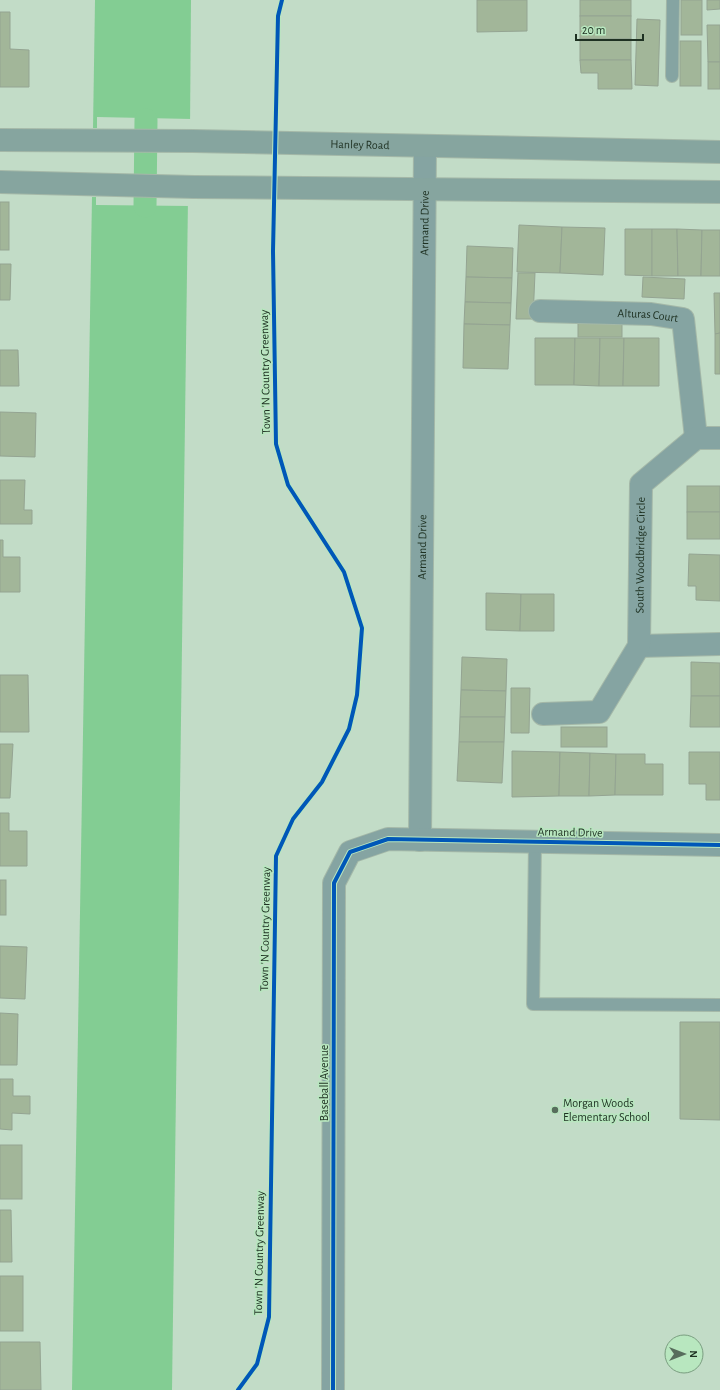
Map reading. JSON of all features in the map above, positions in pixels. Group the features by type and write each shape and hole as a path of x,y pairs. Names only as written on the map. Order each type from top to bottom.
{"main road":[{"name":"Hanley Road","path":"0,140 193,141 720,152"},
{"path":"0,182 194,187 720,192"}],"street":[{"name":"Armand Drive","path":"425,146 420,840 720,845"},
{"name":"Alturas Court","path":"540,311 651,314 683,319 696,438"},
{"path":"696,438 720,438"},
{"name":"South Woodbridge Circle","path":"543,714 600,712 639,646 641,484 696,438"},
{"path":"639,646 720,644"},
{"name":"Baseball Avenue","path":"333,1390 334,883 350,852 388,839 420,840"}],"lane":[{"path":"672,76 673,0"},
{"path":"535,842 533,1004 720,1005"}],"shaded area":[{"path":"95,0 191,0 190,129 93,128"},
{"path":"92,197 188,198 172,1390 72,1390"}],"pier":[{"path":"97,117 192,119 192,130 97,130"},
{"path":"96,195 190,198 190,206 96,205"}],"building":[{"path":"477,0 527,0 527,31 477,32"},
{"path":"580,0 631,0 631,16 580,16"},
{"path":"681,0 702,0 702,35 681,35"},
{"path":"707,0 720,0 720,9 707,10"},
{"path":"0,12 10,12 10,49 29,50 29,87 0,87"},
{"path":"580,16 631,16 631,39 580,39"},
{"path":"637,19 660,20 658,86 635,85"},
{"path":"707,25 720,25 720,62 708,62"},
{"path":"580,39 631,39 631,60 580,60"},
{"path":"680,41 701,41 701,86 680,86"},
{"path":"580,60 631,60 632,89 598,89 598,73 581,73"},
{"path":"708,62 720,62 720,89 708,89"},
{"path":"0,202 9,202 9,250 0,250"},
{"path":"519,225 562,227 560,273 517,272"},
{"path":"562,227 605,228 603,275 560,273"},
{"path":"625,229 652,229 652,276 625,275"},
{"path":"652,229 677,229 678,276 652,276"},
{"path":"677,229 702,230 701,276 678,276"},
{"path":"702,230 720,230 720,276 701,276"},
{"path":"467,246 513,248 512,278 466,277"},
{"path":"0,264 11,264 10,300 0,300"},
{"path":"518,273 535,273 533,319 516,319"},
{"path":"466,277 512,278 511,303 465,302"},
{"path":"643,277 685,279 684,299 642,297"},
{"path":"714,293 720,293 720,333 715,334"},
{"path":"465,302 511,303 510,325 464,324"},
{"path":"578,317 622,317 622,337 578,337"},
{"path":"464,324 510,325 508,369 463,368"},
{"path":"720,333 720,374 715,374 715,334"},
{"path":"535,338 575,338 574,385 535,385"},
{"path":"575,338 600,338 599,386 574,385"},
{"path":"600,338 624,338 623,386 599,386"},
{"path":"624,338 659,338 659,386 623,386"},
{"path":"0,350 18,350 19,386 0,386"},
{"path":"0,412 36,413 35,457 0,456"},
{"path":"0,480 25,480 24,510 32,510 32,524 0,524"},
{"path":"687,486 720,486 720,512 687,512"},
{"path":"687,512 720,512 720,539 687,539"},
{"path":"0,540 3,540 3,557 20,557 20,592 0,592"},
{"path":"689,554 720,555 720,601 696,600 696,586 688,586"},
{"path":"486,593 521,594 520,631 486,630"},
{"path":"521,594 554,594 554,631 520,631"},
{"path":"462,657 507,659 506,691 461,690"},
{"path":"691,662 720,663 720,696 691,696"},
{"path":"0,675 28,675 29,732 0,732"},
{"path":"511,688 530,688 529,733 511,733"},
{"path":"461,690 506,691 505,717 460,717"},
{"path":"691,696 720,696 720,727 690,727"},
{"path":"460,717 505,717 504,742 459,742"},
{"path":"561,727 607,727 607,747 561,747"},
{"path":"459,742 504,742 502,783 457,781"},
{"path":"0,744 13,744 10,798 0,798"},
{"path":"512,751 560,752 559,796 512,797"},
{"path":"560,752 590,753 589,796 559,796"},
{"path":"689,752 720,752 720,800 706,800 706,784 689,784"},
{"path":"590,753 616,754 615,795 589,796"},
{"path":"616,754 645,754 645,764 663,764 663,795 615,795"},
{"path":"0,813 9,813 9,831 27,831 27,866 0,866"},
{"path":"0,880 6,880 6,915 0,915"},
{"path":"0,946 27,947 25,999 0,998"},
{"path":"0,1013 18,1014 17,1065 0,1065"},
{"path":"680,1022 720,1022 720,1120 680,1119"},
{"path":"0,1079 13,1079 13,1096 30,1096 30,1114 12,1113 12,1130 0,1129"},
{"path":"0,1145 22,1145 22,1199 0,1199"},
{"path":"0,1210 11,1210 12,1262 0,1262"},
{"path":"0,1276 23,1276 23,1331 0,1331"},
{"path":"0,1342 40,1342 41,1390 0,1390"}],"waterway":[{"path":"145,206 146,120"}],"cycle path":[{"name":"Town 'N Country Greenway","path":"238,1390 257,1364 269,1317 276,856 293,819 322,782 349,729 357,695 362,628 344,572 288,485 276,444 273,251 278,16 282,0"},
{"path":"333,1390 334,883 350,852 388,839 720,845"}],"place":[{"name":"Morgan Woods Elementary School","path":"555,1110"}]}
